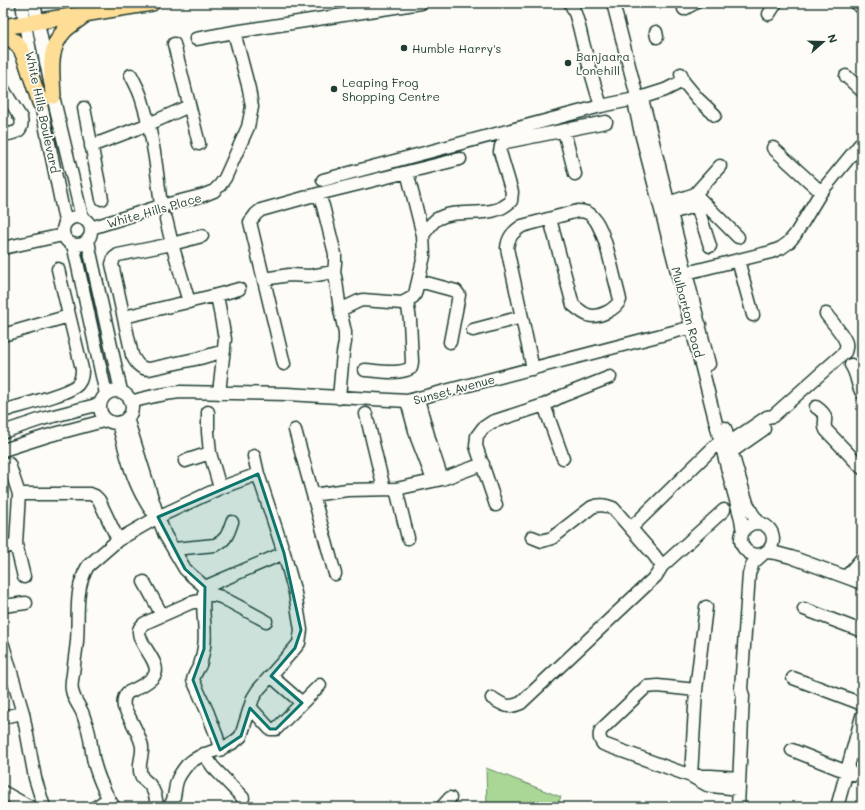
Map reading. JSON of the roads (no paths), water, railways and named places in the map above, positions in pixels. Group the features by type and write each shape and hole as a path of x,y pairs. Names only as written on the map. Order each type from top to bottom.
{"main road":[{"path":"3,27 152,3"},
{"path":"46,99 52,54 56,44 66,30 86,14"},
{"path":"3,34 14,41 21,49 26,62 46,99"}],"street":[{"name":"White Hills Boulevard","path":"22,3 31,23 46,99 66,221"},
{"name":"White Hills Boulevard","path":"31,23 34,3"},
{"path":"196,39 421,3"},
{"path":"570,3 573,6 601,106"},
{"name":"Mulbarton Road","path":"614,3 637,97 646,114 670,208 686,273 696,327"},
{"path":"684,9 695,3"},
{"path":"769,14 776,3"},
{"path":"856,3 862,8"},
{"name":"White Hills Place","path":"90,234 161,206 214,191 225,178 248,127 252,107 249,89 234,32"},
{"path":"174,44 199,144"},
{"path":"131,75 142,99 149,124 154,147 161,206"},
{"path":"846,76 862,92"},
{"path":"323,180 666,90 682,77 698,99 714,114"},
{"path":"3,90 21,118 22,123 21,128 16,132 3,135"},
{"name":"Mulbarton Road","path":"637,97 636,114 696,327 727,444 747,503 752,513 759,523 770,529 791,557"},
{"name":"White Hills Boulevard","path":"46,99 82,217"},
{"path":"91,146 149,124 189,106"},
{"path":"84,108 102,199"},
{"path":"423,235 436,220 445,216 454,214 484,213 501,208 511,201 512,192 500,152 501,146 506,142 606,122"},
{"path":"564,131 575,174"},
{"path":"686,273 772,252 788,243 795,235 821,192 862,142"},
{"path":"773,148 821,192"},
{"path":"284,364 250,222 253,217 262,210 318,194 460,159"},
{"path":"710,246 699,201 720,166"},
{"path":"340,310 363,300 402,303 413,297 415,294 424,256 423,235 407,172"},
{"path":"318,194 323,206 335,254 336,263 334,272 345,332 340,398"},
{"path":"670,208 699,201"},
{"path":"699,201 738,237"},
{"path":"533,369 507,248 508,241 522,226 581,211 585,211 593,217 608,252 620,300 614,309 599,316 583,314 573,306 550,219"},
{"path":"90,234 82,244 78,245 68,242 65,239 62,230 66,221 73,216 82,217 89,224 90,234 90,252 121,392"},
{"path":"418,216 436,220"},
{"path":"166,219 189,302"},
{"path":"3,248 63,235"},
{"path":"202,236 118,255 114,258 112,264 132,355 136,363 149,370 224,351"},
{"path":"73,244 103,399 100,409 101,413 117,420 165,535 185,569 204,594 203,611 205,642 203,658 193,680 207,711 220,750"},
{"path":"738,260 753,315"},
{"path":"3,411 64,393 75,388 81,379 82,369 58,269"},
{"path":"264,278 289,275 310,276 334,272"},
{"path":"419,281 456,291 459,295 450,342"},
{"path":"124,317 189,302 240,288"},
{"path":"217,295 225,339 219,392"},
{"path":"365,370 398,372 411,368 410,320 407,301"},
{"path":"631,528 727,444 767,417 773,416 845,352 846,344 843,337 826,314"},
{"path":"3,335 69,316"},
{"path":"473,330 522,317"},
{"name":"Sunset Avenue","path":"131,402 180,392 287,394 340,398 413,400 696,327"},
{"path":"851,365 857,376 859,389 862,394"},
{"path":"496,506 476,446 477,436 483,428 492,422 544,405 562,396 610,378"},
{"path":"3,432 103,399 113,391 121,392 127,396 131,402 131,411 117,420 47,436 3,450"},
{"path":"413,400 432,449 437,480"},
{"path":"544,405 563,458"},
{"path":"816,407 825,418 824,424 826,430 862,468"},
{"path":"208,412 210,453 220,488"},
{"path":"366,414 390,489 408,538"},
{"path":"295,430 335,574"},
{"name":"Mulbarton Road","path":"727,444 741,519 742,544 749,574"},
{"path":"185,461 210,453"},
{"path":"169,807 175,797 177,782 181,773 188,764 204,754 220,750 241,736 253,698 258,690 299,643 301,630 294,593 284,553 258,474 254,456"},
{"path":"9,464 18,494 16,544 24,577"},
{"path":"313,495 347,490 390,489 437,480 483,464"},
{"path":"96,807 111,803 94,762 87,728 82,712 74,698 72,688 77,640 78,597 82,579 88,566 118,540 158,517 220,488 258,474"},
{"path":"18,494 90,494 95,496 99,500 118,540"},
{"path":"532,537 542,540 552,538 592,507 597,505 607,506 613,508 662,566"},
{"path":"492,698 507,706 514,706 520,703 656,576 662,566 724,510"},
{"path":"174,549 215,545 227,536 232,522"},
{"path":"742,532 747,526 753,523 759,523"},
{"path":"731,807 736,783 743,696 741,689 749,574 753,563 771,547 773,535"},
{"path":"3,548 16,544"},
{"path":"744,549 755,555 776,553 791,557 862,583"},
{"path":"157,807 155,794 140,774 139,764 142,748 140,740 123,702 127,694 150,680 156,673 155,666 141,638 139,630 141,626 190,603 204,594 284,553"},
{"path":"846,577 862,558"},
{"path":"144,582 162,615"},
{"path":"204,594 221,597 266,621"},
{"path":"3,606 26,603"},
{"path":"691,776 696,690 706,607"},
{"path":"804,609 862,632"},
{"path":"3,645 6,663 23,713 36,778 44,807"},
{"path":"271,676 302,702"},
{"path":"793,678 862,704"},
{"path":"250,708 270,729 274,730 320,685"},
{"path":"696,690 658,686 646,687 601,730 599,735 600,739 603,744 691,776 711,776 736,783"},
{"path":"3,717 23,713"},
{"path":"837,807 862,716"},
{"path":"792,750 847,772 862,776"},
{"path":"204,754 213,767 243,798"},
{"path":"736,783 738,807"},
{"path":"3,792 30,807"}],"place":[{"name":"Humble Harry's","path":"404,48"},
{"name":"Banjaara Lonehill","path":"568,63"},
{"name":"Leaping Frog Shopping Centre","path":"334,89"}]}
